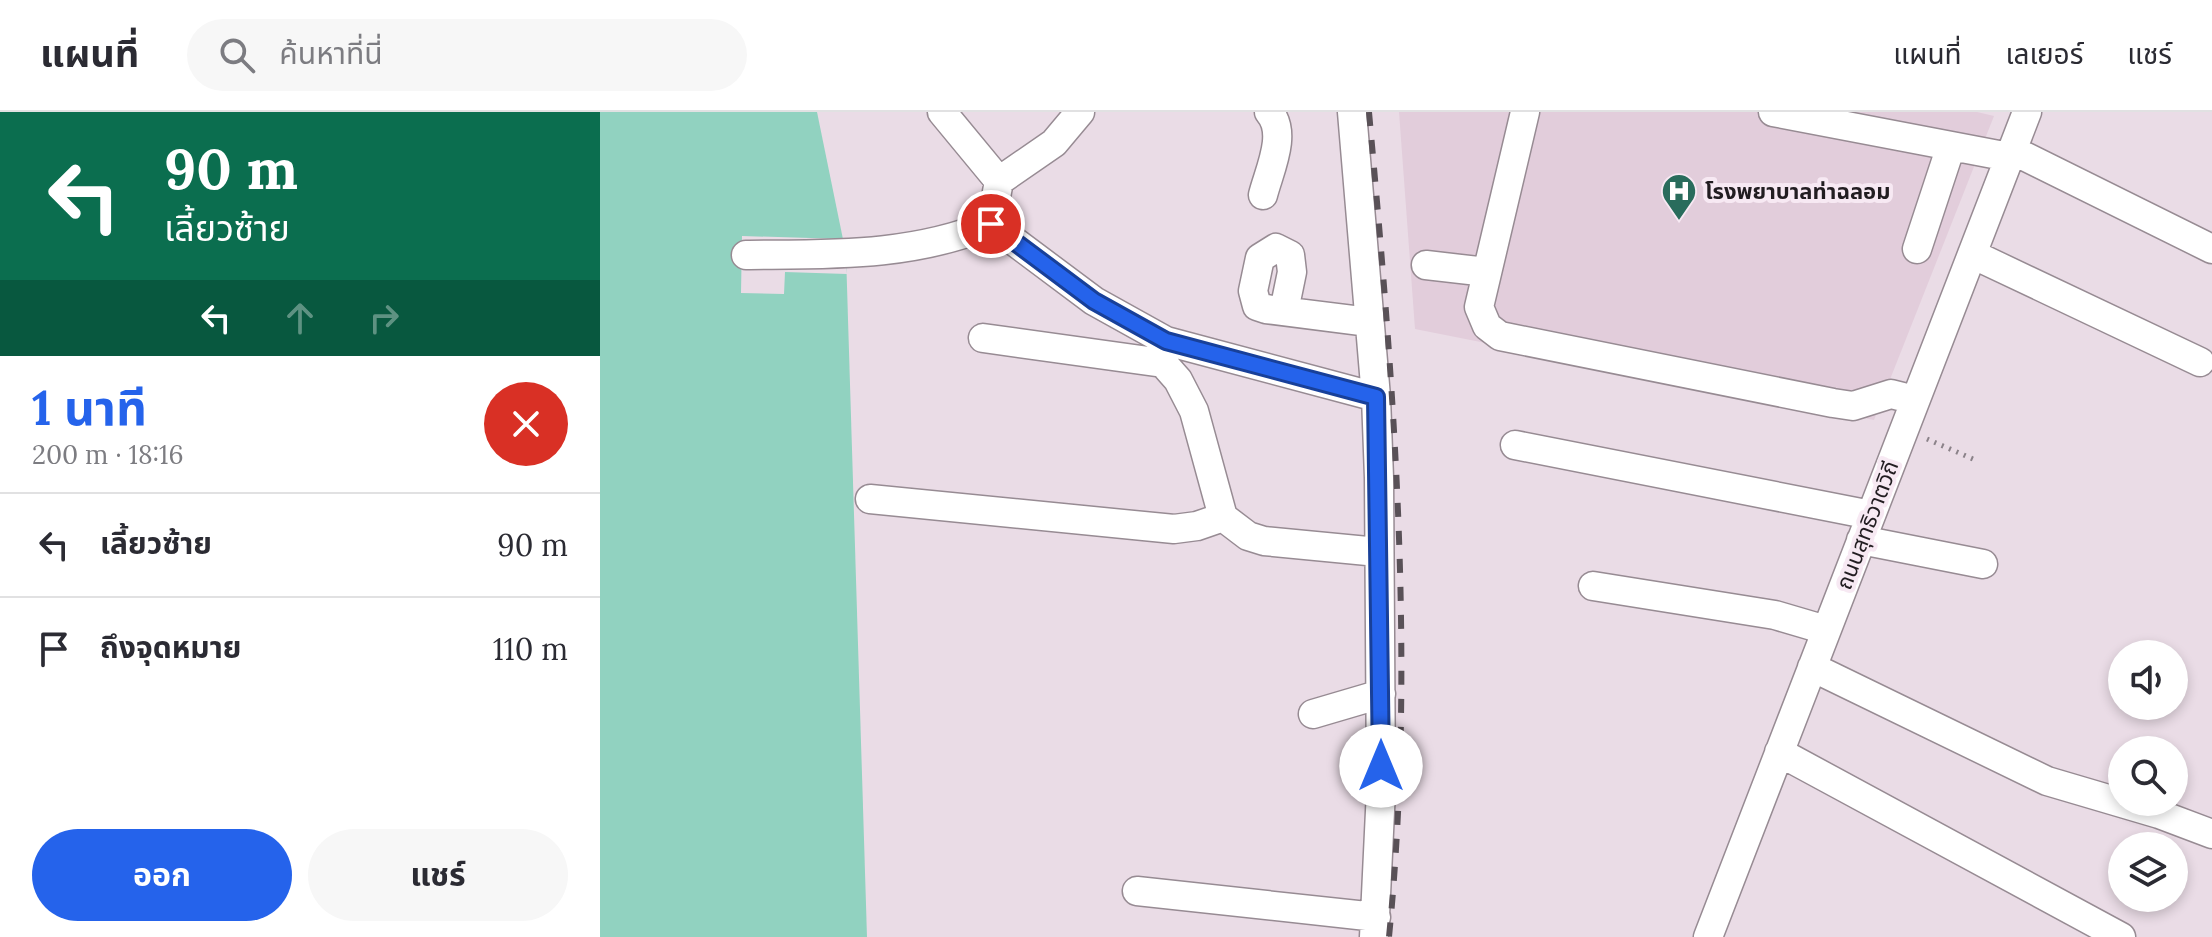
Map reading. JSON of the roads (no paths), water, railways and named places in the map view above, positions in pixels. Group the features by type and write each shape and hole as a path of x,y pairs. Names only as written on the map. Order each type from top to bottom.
{"street":[{"path":"942,112 999,181"},
{"path":"991,224 999,181 1054,143 1080,112"},
{"path":"1263,195 1278,136 1276,120 1269,112"},
{"path":"1137,891 1375,927 1381,694 1376,397 1352,112"},
{"path":"1525,112 1479,307 1487,326 1500,336 1843,405 1853,406 1891,394 1915,400"},
{"path":"1773,112 1951,146 2010,153 2212,249"},
{"name":"ถนนสุทธิวาตวิถี","path":"1708,937 2027,112"},
{"path":"1917,249 1951,146"},
{"path":"746,255 882,253 945,241 991,224"},
{"path":"991,224 1094,301 1166,341 1376,397"},
{"path":"1972,254 2200,362"},
{"path":"1426,265 1487,272"},
{"path":"1284,311 1369,322"},
{"path":"983,338 1163,363 1178,380 1194,411 1223,517 1248,536 1264,541 1378,552"},
{"path":"1515,445 1866,527 1983,564"},
{"path":"870,499 1174,529 1197,526 1223,517"},
{"path":"1593,586 1775,615 1826,630"},
{"path":"1812,667 2047,781 2159,814 2212,834"},
{"path":"1313,714 1381,694"},
{"path":"1779,752 2121,937"}],"railway":[{"path":"1369,112 1393,421 1401,627 1397,834 1389,937"}],"place":[{"name":"โรงพยาบาลท่าฉลอม","path":"1679,222"}]}
